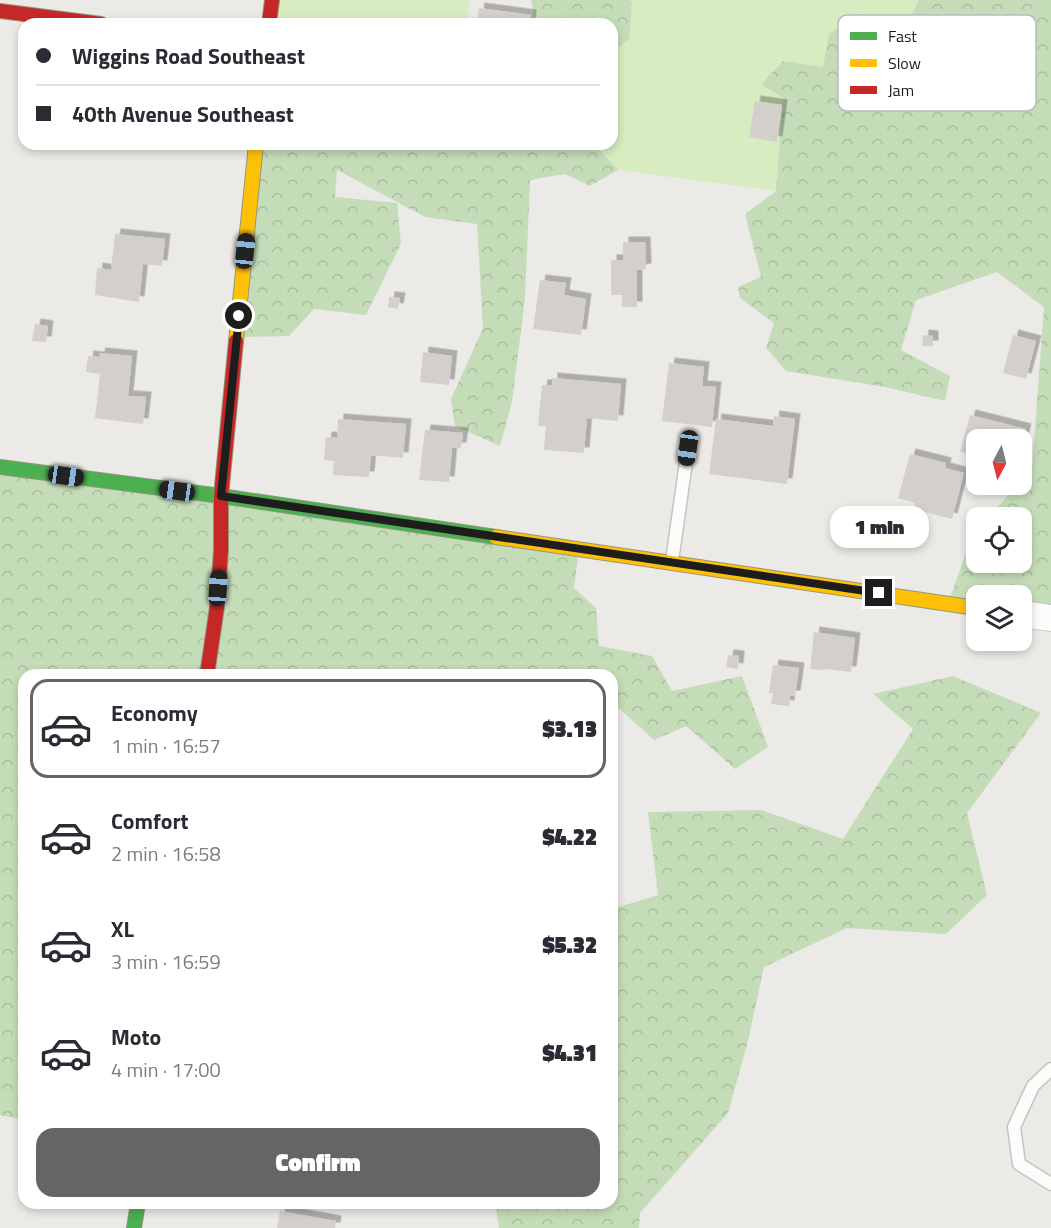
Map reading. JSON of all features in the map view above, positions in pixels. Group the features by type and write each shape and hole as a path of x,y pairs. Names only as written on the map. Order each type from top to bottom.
{"street":[{"path":"270,18 272,0"},
{"path":"0,11 54,18"},
{"path":"208,669 217,607 221,550 221,496 255,150"},
{"path":"0,467 221,496 966,607"},
{"path":"1032,615 1051,618"},
{"path":"134,1228 137,1209"}],"lane":[{"path":"671,563 688,448"},
{"path":"1051,1069 1033,1086 1014,1127 1019,1164 1051,1184"}],"green space":[{"path":"272,0 470,0 467,18 270,18"},
{"path":"531,0 630,0 632,3 629,40 618,46 618,18 535,18"},
{"path":"630,0 919,0 912,15 838,15 838,28 829,34 824,67 783,61 761,83 783,98 776,191 618,170 600,150 618,150 618,46 629,40 632,3"},
{"path":"919,0 1051,0 1051,618 1032,615 1032,585 966,585 966,598 948,603 966,553 966,573 1032,573 1032,507 997,507 1009,495 1032,495 1044,307 997,272 916,300 901,350 950,376 945,401 885,387 786,371 766,348 774,323 740,298 738,287 761,277 745,214 776,191 783,98 761,84 783,61 823,67 829,34 838,28 838,111 1036,111 1036,15 912,15"},
{"path":"255,150 600,150 618,170 590,186 565,174 530,180 525,299 512,402 500,446 455,426 451,399 483,328 477,224 425,217 337,170 335,197 397,203 401,244 366,315 314,309 289,336 237,337"},
{"path":"0,466 579,549 574,588 596,608 599,646 652,656 672,691 742,676 768,747 735,769 686,726 654,740 618,707 618,669 18,669 18,1119 0,1115"},
{"path":"953,676 1041,713 967,813 987,895 946,934 847,928 764,967 748,1041 728,1113 640,1213 639,1228 499,1228 496,1209 618,1209 618,907 658,895 648,812 761,810 843,839 913,729 873,694"}],"building":[{"path":"479,8 531,15 531,18 478,18"},
{"path":"755,101 782,105 777,142 749,137"},
{"path":"115,234 165,239 162,266 143,264 139,302 95,295 97,268 111,270"},
{"path":"623,242 645,242 646,269 637,270 637,307 622,307 622,295 611,295 611,260 623,260"},
{"path":"540,280 566,283 564,295 586,299 581,335 533,329"},
{"path":"389,297 400,298 398,309 388,307"},
{"path":"35,324 48,326 46,342 32,341"},
{"path":"923,335 933,336 933,346 922,346"},
{"path":"1013,335 1036,341 1026,379 1003,373"},
{"path":"423,352 452,356 449,385 420,382"},
{"path":"100,353 132,356 128,396 146,397 143,424 95,418 100,374 86,372 88,356 99,357"},
{"path":"669,363 704,367 702,386 716,387 712,427 662,421"},
{"path":"552,378 621,384 618,421 587,418 584,453 544,450 546,426 538,426 542,385 552,385"},
{"path":"970,415 1026,429 966,429"},
{"path":"774,416 795,419 787,484 709,474 716,419 773,426"},
{"path":"338,419 406,424 403,458 371,455 369,477 333,475 334,461 324,460 326,437 337,438"},
{"path":"425,430 463,433 461,448 452,448 449,482 419,480"},
{"path":"966,430 966,454 960,452"},
{"path":"910,454 946,463 945,468 964,473 952,519 914,509 915,503 898,498"},
{"path":"814,632 855,638 851,672 810,669"},
{"path":"728,655 739,656 738,669 726,667"},
{"path":"773,665 799,668 795,696 790,696 789,706 771,704 773,693 769,693"},
{"path":"280,1211 336,1221 335,1228 277,1228"}],"traffic: fast":[{"path":"0,467 221,496 496,537"},
{"path":"134,1228 137,1209"}],"traffic: slow":[{"path":"236,341 255,150"},
{"path":"496,537 966,607"}],"traffic: jam":[{"path":"270,18 272,0"},
{"path":"0,11 54,18"},
{"path":"208,669 217,607 221,550 221,496 236,341"}],"route":[{"path":"239,316 221,496 879,593"}]}
